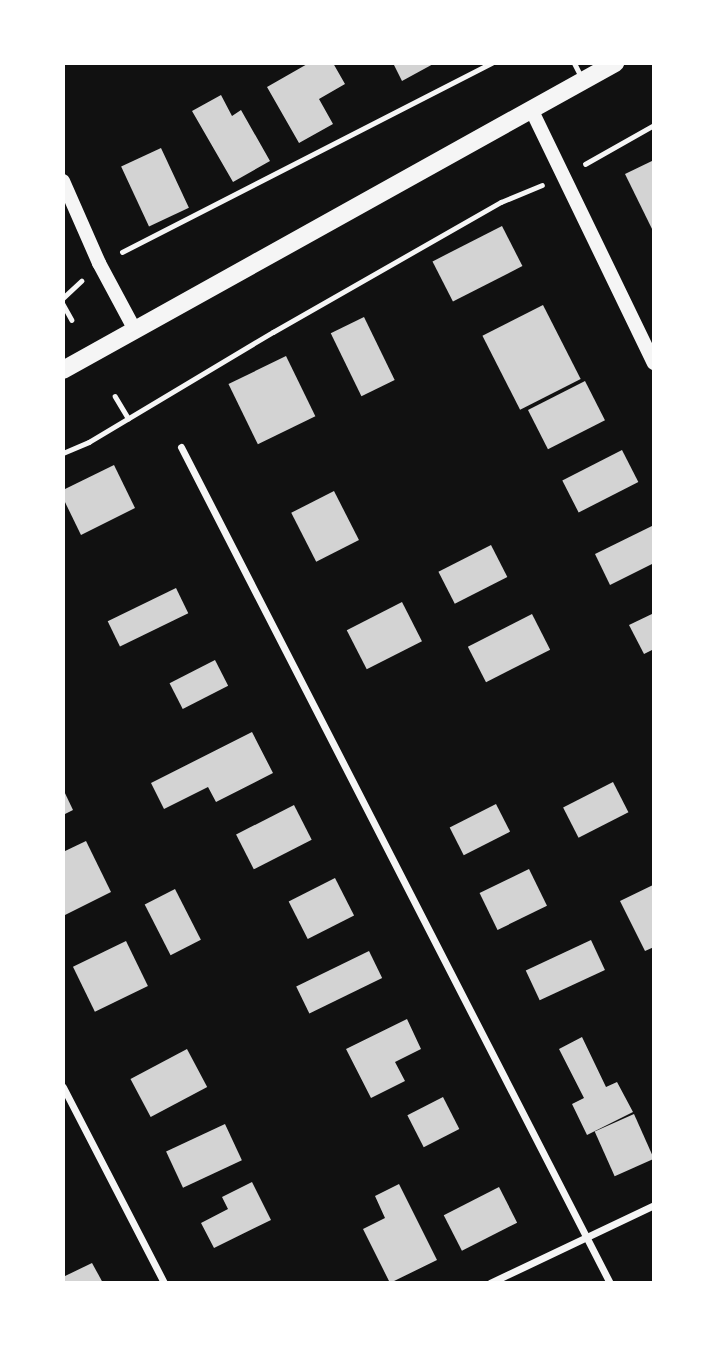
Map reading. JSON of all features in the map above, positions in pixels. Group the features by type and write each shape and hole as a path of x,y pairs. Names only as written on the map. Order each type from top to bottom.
{"main road":[{"path":"63,370 615,63"},
{"path":"532,111 654,363"},
{"path":"63,181 99,263 135,330"}],"street":[{"path":"181,447 610,1283"},
{"path":"63,1087 164,1283"},
{"path":"490,1283 654,1205"}],"lane":[{"path":"574,63 584,82"}],"path":[{"path":"63,298 99,263 492,63"},
{"path":"63,453 89,442 501,202 564,176 654,125"},
{"path":"63,304 72,320"},
{"path":"115,396 128,418"}],"building":[{"path":"309,63 333,63 345,84 319,99 333,124 299,143 267,87"},
{"path":"393,63 435,63 402,81"},
{"path":"221,95 232,116 241,110 270,161 233,182 192,111"},
{"path":"161,148 189,208 149,226 121,167"},
{"path":"654,160 654,233 625,174"},
{"path":"502,226 522,266 453,302 433,261"},
{"path":"543,305 581,379 520,410 482,336"},
{"path":"364,317 395,380 361,396 331,333"},
{"path":"286,356 315,416 258,444 228,384"},
{"path":"585,381 605,420 548,449 528,410"},
{"path":"622,450 638,482 579,512 562,480"},
{"path":"114,465 135,508 81,535 63,498 63,490"},
{"path":"334,491 359,540 316,562 291,513"},
{"path":"654,525 654,563 610,585 595,554"},
{"path":"491,545 507,577 455,604 438,572"},
{"path":"176,588 188,613 120,646 108,621"},
{"path":"402,602 422,641 367,669 347,630"},
{"path":"654,613 654,649 644,654 629,625"},
{"path":"532,614 550,650 486,682 468,647"},
{"path":"215,660 228,686 183,709 170,683"},
{"path":"252,732 273,773 216,802 208,787 164,809 151,783"},
{"path":"613,782 628,812 579,838 563,807"},
{"path":"63,789 73,810 63,815"},
{"path":"496,804 510,832 464,855 450,828"},
{"path":"294,805 312,840 254,869 236,835"},
{"path":"86,841 111,892 63,916 63,852"},
{"path":"529,869 547,906 498,930 480,893"},
{"path":"335,878 354,915 308,939 289,902"},
{"path":"653,885 654,947 645,951 620,901"},
{"path":"175,889 201,940 171,955 145,904"},
{"path":"591,940 605,970 540,1000 526,970"},
{"path":"126,941 148,986 95,1012 73,967"},
{"path":"369,951 382,978 309,1013 296,987"},
{"path":"407,1019 421,1049 395,1062 405,1081 371,1098 346,1049"},
{"path":"582,1037 606,1087 617,1082 633,1112 587,1135 572,1104 584,1098 559,1049"},
{"path":"187,1049 207,1087 151,1117 130,1079"},
{"path":"443,1097 459,1129 424,1147 407,1115"},
{"path":"634,1114 654,1159 615,1176 595,1131"},
{"path":"225,1124 242,1160 183,1188 166,1151"},
{"path":"252,1182 271,1220 214,1248 201,1223 228,1209 222,1197"},
{"path":"399,1184 437,1260 390,1283 363,1229 385,1218 375,1196"},
{"path":"499,1187 517,1223 462,1251 444,1215"},
{"path":"92,1263 103,1283 63,1283 63,1277"}]}
